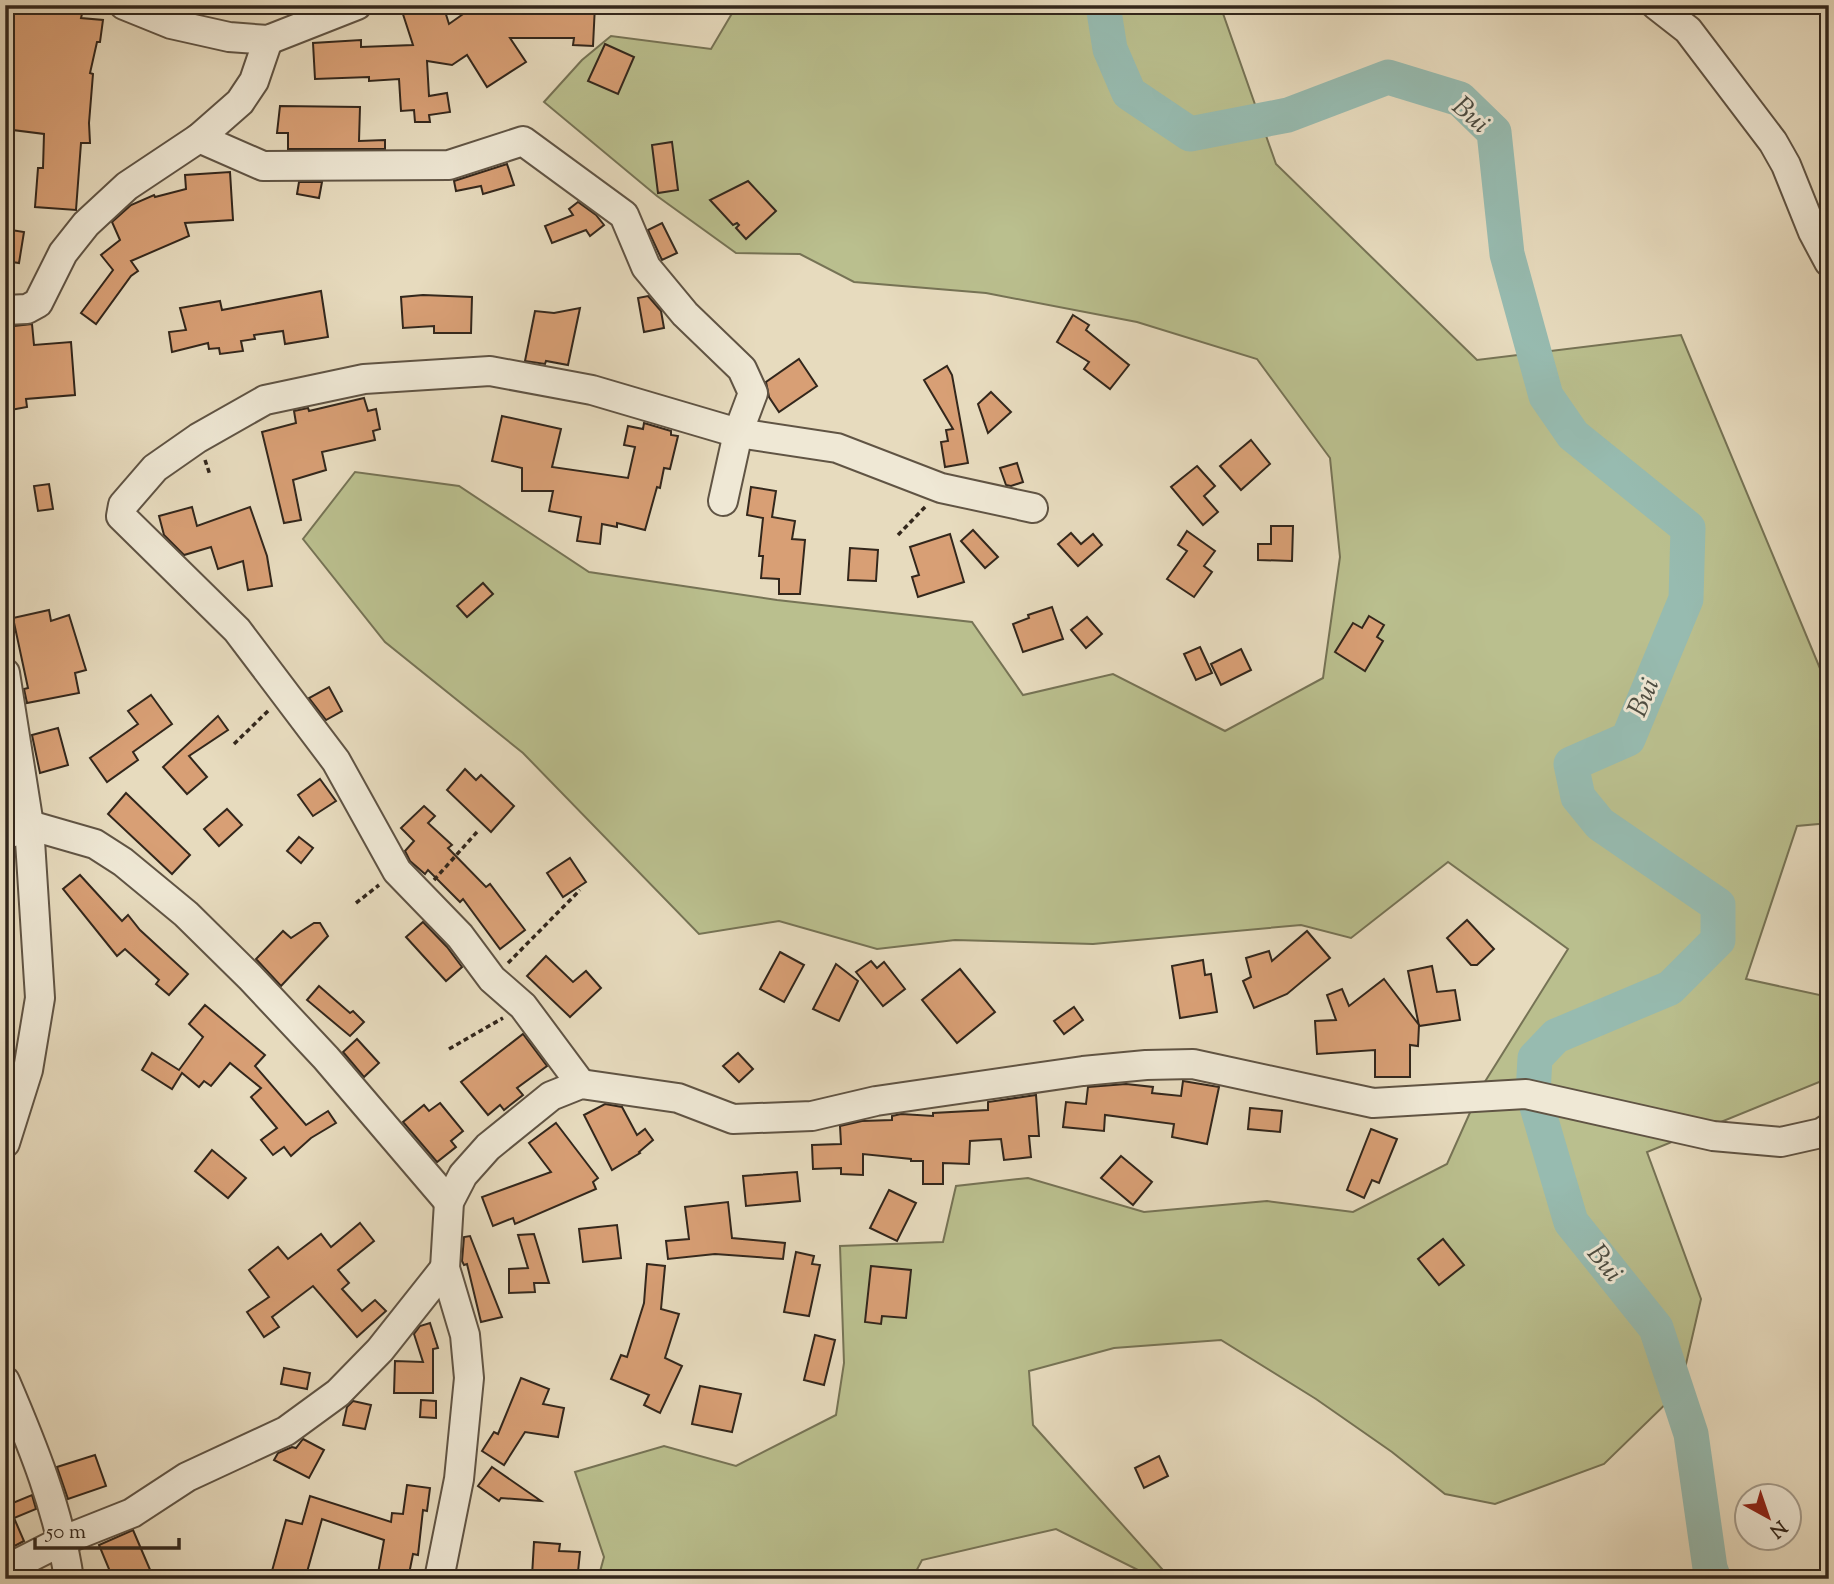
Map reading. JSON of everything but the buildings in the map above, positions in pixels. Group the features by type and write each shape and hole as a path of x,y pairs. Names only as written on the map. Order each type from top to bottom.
{"street":[{"path":"124,5 171,24 229,37 268,40 357,5"},
{"path":"1656,5 1689,30 1773,142 1786,164 1813,232 1829,262"},
{"path":"5,310 27,309 38,303 63,253 86,224 127,186 199,138 240,102 254,80 268,40"},
{"path":"199,138 263,166 449,165 523,141 624,215 646,267 685,314 742,369 753,393 738,433 723,500"},
{"path":"581,1084 523,1006 492,979 460,936 397,871 336,761 286,693 237,630 121,516 123,505 155,468 198,438 265,400 364,379 490,371 592,390 738,433 837,448 941,488 1033,508"},
{"path":"5,673 17,830 40,998 28,1070 5,1143"},
{"path":"17,830 95,844 123,862 186,915 250,977 326,1058 449,1202"},
{"path":"439,1579 459,1479 469,1378 465,1335 444,1268 449,1202 463,1175 488,1147 551,1096 581,1084 678,1098 733,1119 812,1116 876,1101 1011,1080 1146,1065 1194,1064 1373,1102 1526,1094 1713,1136 1781,1142 1829,1129"},
{"path":"5,1570 64,1540 132,1513 187,1477 286,1431 338,1393 380,1350 444,1268"},
{"path":"5,1381 26,1429 64,1540 69,1579"}],"path":[{"path":"898,535 941,488"},
{"path":"234,744 286,693"},
{"path":"421,894 477,832"},
{"path":"356,903 397,871"},
{"path":"492,979 580,890"},
{"path":"449,1049 523,1006"}],"green space":[{"path":"737,5 1220,5 1276,164 1477,360 1681,335 1829,690 1829,823 1797,826 1746,979 1829,997 1829,1078 1647,1152 1701,1299 1680,1390 1604,1464 1495,1504 1445,1494 1392,1452 1316,1399 1221,1340 1114,1348 1029,1371 1033,1425 1171,1579 1156,1579 1056,1529 922,1560 912,1579 598,1579 604,1557 575,1472 664,1446 736,1466 836,1415 844,1363 840,1246 943,1242 956,1186 1028,1178 1144,1212 1267,1201 1353,1212 1447,1164 1481,1088 1568,949 1448,862 1351,938 1301,925 1093,944 955,940 877,949 779,921 699,934 523,753 385,642 303,539 355,472 459,486 589,572 777,600 972,622 1023,695 1113,674 1225,731 1323,678 1340,557 1330,458 1257,359 1137,322 986,293 854,282 800,254 736,253 657,196 544,102 582,60 611,36 711,49"}],"waterway":[{"name":"Bui","path":"1103,5 1110,49 1129,93 1190,134 1288,115 1388,77 1460,99 1494,132 1507,254 1546,396 1573,435 1688,528 1686,599 1628,739 1571,764 1578,797 1600,824 1718,905 1718,940 1670,988 1556,1036 1535,1058 1533,1093 1571,1222 1656,1328 1691,1434 1710,1568 1714,1579"}]}
